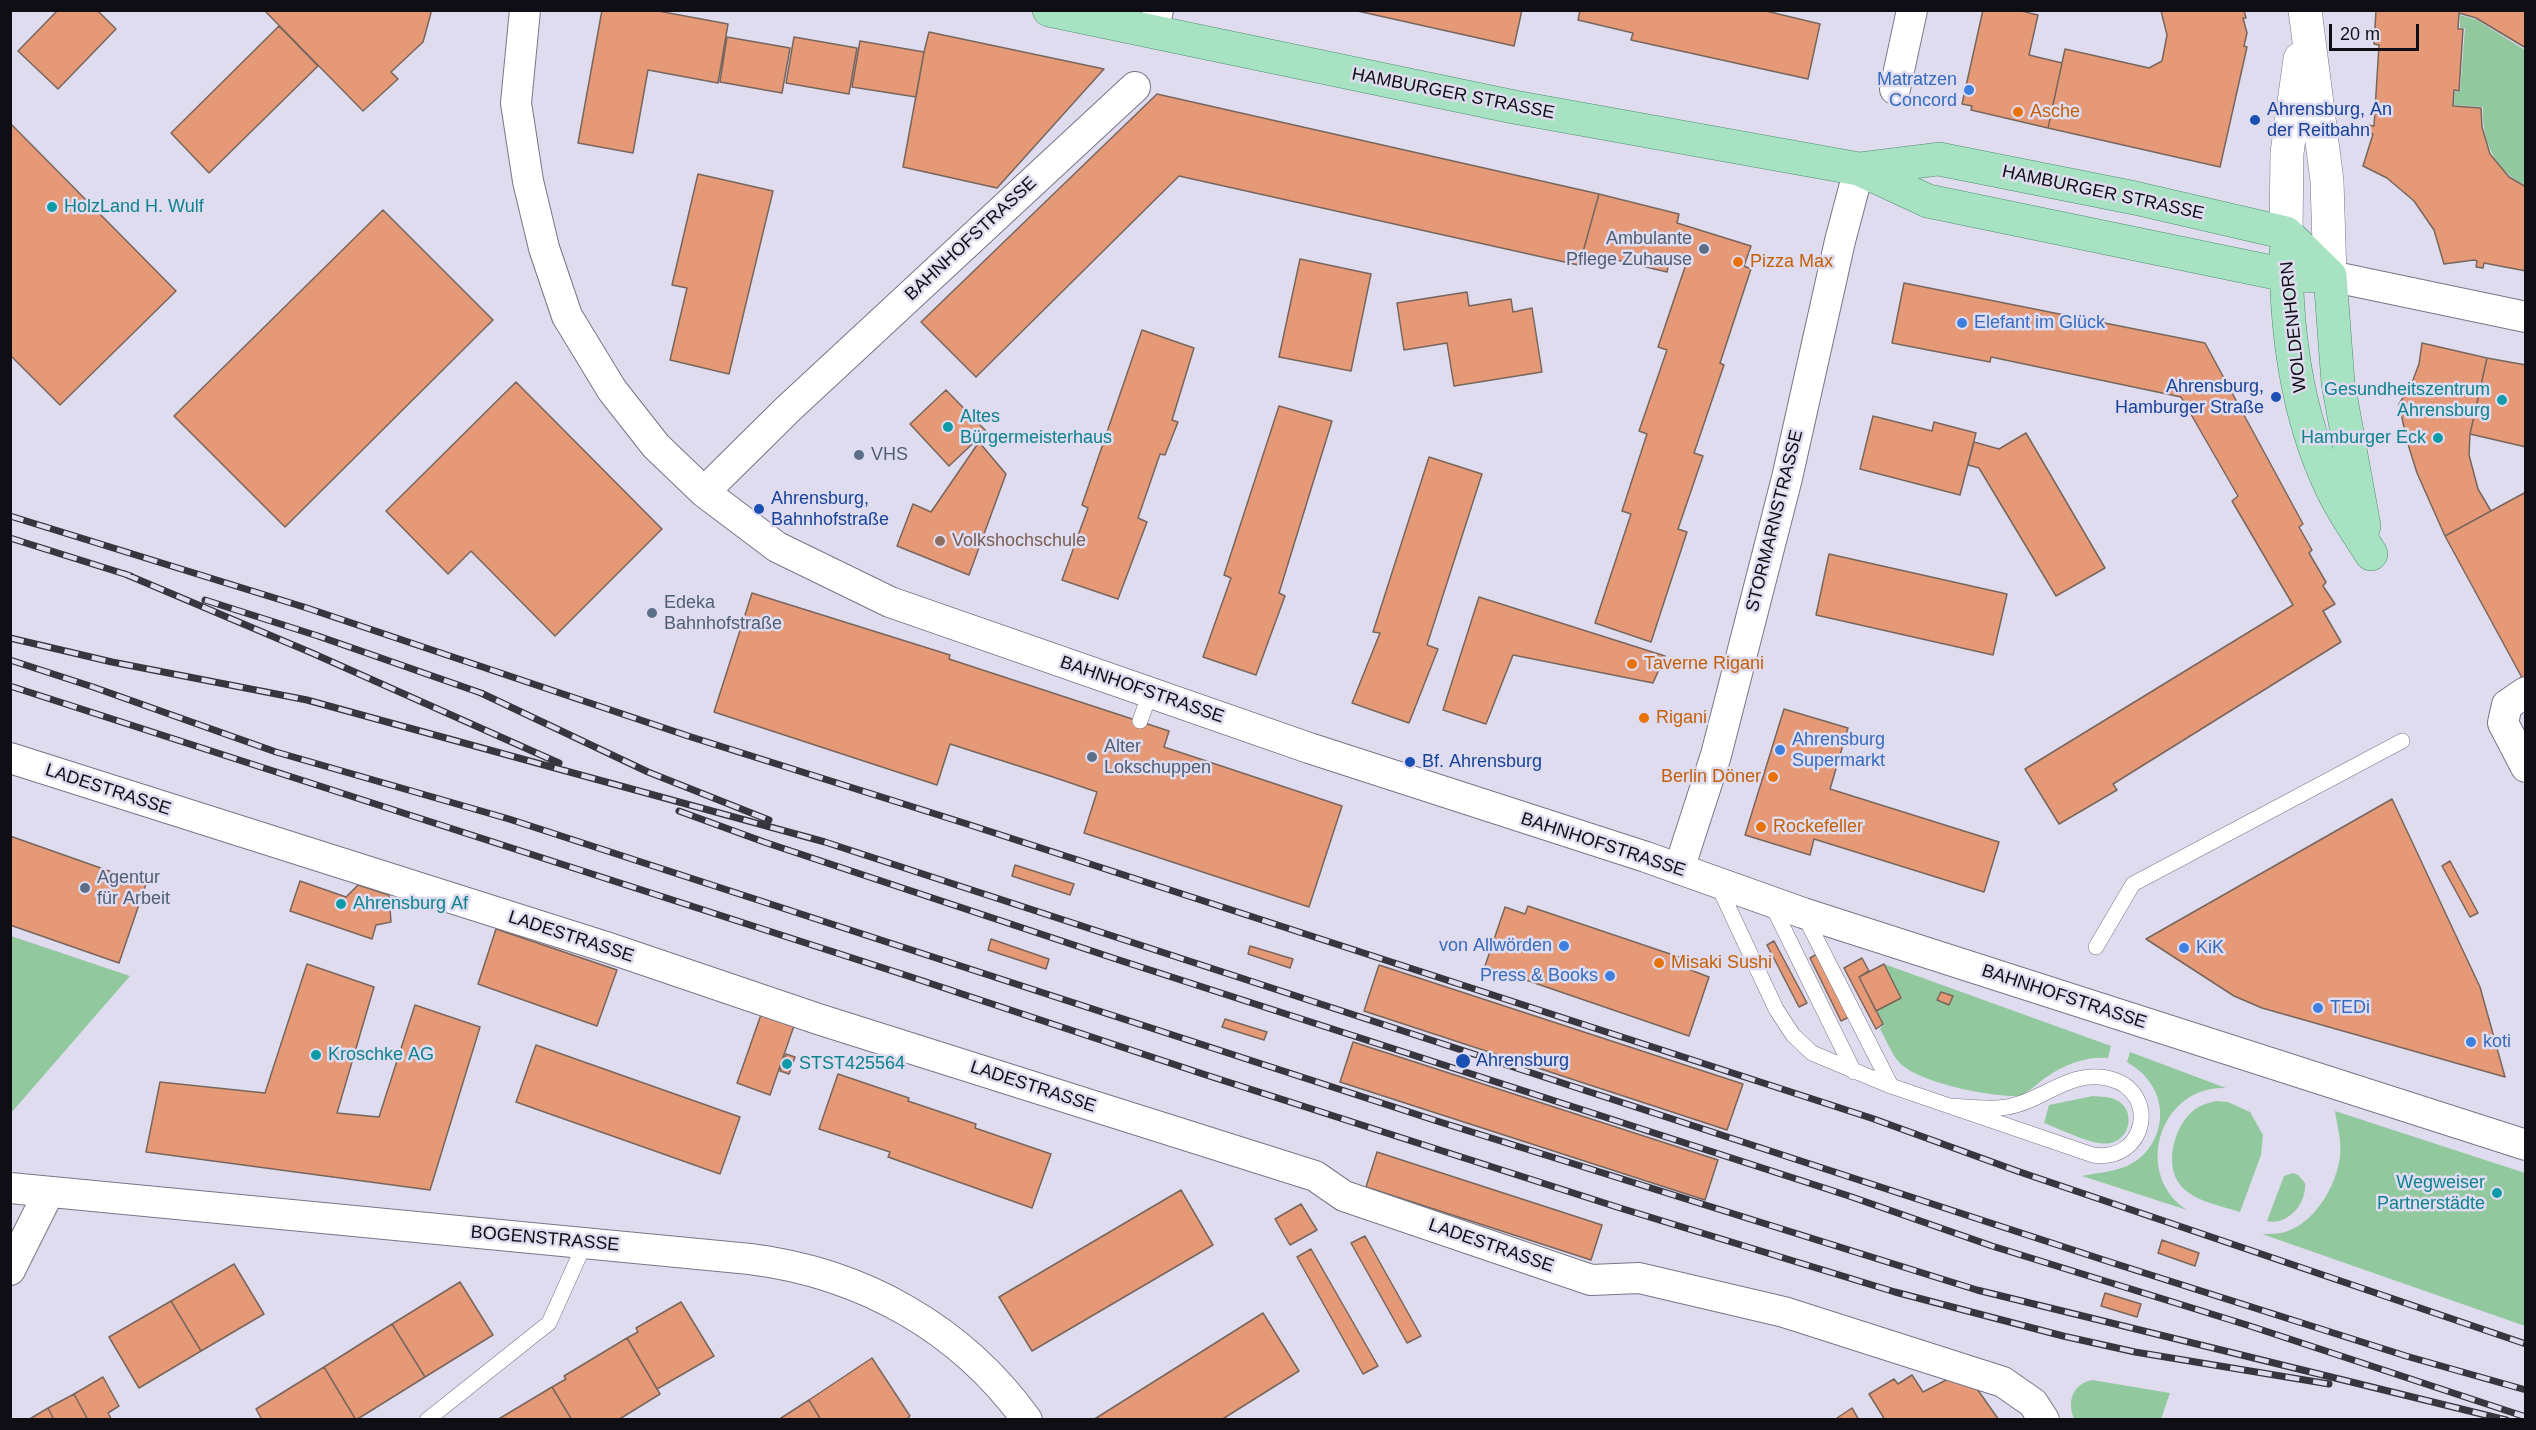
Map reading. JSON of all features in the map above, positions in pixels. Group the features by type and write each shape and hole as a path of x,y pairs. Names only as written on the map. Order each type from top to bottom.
{"main road":[{"name":"HAMBURGER STRASSE","path":"1049,10 1156,21 1514,107 1859,169 1928,201 2286,275 2330,276"},
{"name":"HAMBURGER STRASSE","path":"1859,169 1939,159 2134,198 2286,233"},
{"name":"WOLDENHORN","path":"2286,233 2286,275 2299,394 2322,465 2337,500 2371,554 2358,499 2338,383 2330,276"},
{"path":"2286,233 2330,276"}],"street":[{"name":"BAHNHOFSTRASSE","path":"525,10 516,103 528,181 544,248 567,316 612,390 656,446 704,492 777,547 890,602 1320,752 1679,869 1803,913 2526,1145"},
{"path":"1895,89 1912,10"},
{"path":"2286,233 2287,153 2305,18"},
{"path":"2305,18 2324,146 2330,276"},
{"name":"BAHNHOFSTRASSE","path":"704,492 788,409 1135,87"},
{"name":"STORMARNSTRASSE","path":"1679,869 1719,744 1787,478 1840,241 1859,169"},
{"name":"HAMBURGER STRASSE","path":"2330,276 2526,318"},
{"path":"2526,693 2507,705 2503,723 2526,767"},
{"name":"LADESTRASSE","path":"10,758 609,948 818,1019 1315,1176 1344,1196 1591,1280 1639,1278 1784,1312 2003,1382 2033,1403 2044,1419"},
{"name":"BOGENSTRASSE","path":"10,1188 774,1262 822,1273 869,1290 918,1316 953,1341 989,1374 1027,1419"},
{"path":"10,1270 49,1192"}],"lane":[{"path":"1140,721 1150,693"},
{"path":"2096,947 2133,884 2402,741"},
{"path":"1717,883 1776,1009 1793,1035 1812,1053 1891,1086 2093,1155 2107,1157 2122,1152 2133,1141 2141,1126 2142,1112 2132,1093 2122,1084 2097,1076 2066,1081 2026,1102 2005,1108 1952,1106"},
{"path":"1770,901 1854,1072"},
{"path":"1803,913 1891,1086"},
{"path":"427,1419 549,1323 585,1243"}],"green space":[{"path":"2460,15 2477,20 2525,50 2525,185 2506,172 2492,153 2484,131 2483,107 2454,105 2455,92 2460,92 2465,28 2460,28"},
{"path":"10,936 130,976 11,1113"},
{"path":"1884,964 2111,1046 2108,1058 2093,1058 2069,1065 2044,1078 2020,1096 1974,1091 1921,1076 1898,1061 1880,1029 1883,1024 1876,1011 1901,998"},
{"path":"2130,1052 2226,1088 2203,1091 2184,1101 2170,1116 2161,1134 2158,1155 2161,1175 2170,1194 2187,1210 2082,1176 2127,1166 2138,1159 2154,1140 2160,1116 2159,1103 2148,1080 2127,1062"},
{"path":"2093,1096 2113,1099 2126,1109 2129,1123 2118,1140 2104,1144 2077,1137 2044,1123 2049,1105"},
{"path":"2216,1101 2228,1102 2250,1112 2263,1135 2261,1155 2240,1212 2196,1197 2177,1181 2173,1170 2173,1148 2187,1116 2195,1109"},
{"path":"2335,1111 2525,1173 2525,1326 2262,1234 2282,1233 2306,1221 2329,1191 2340,1157 2340,1140"},
{"path":"2293,1173 2305,1183 2303,1198 2289,1216 2275,1222 2267,1221 2284,1176"},
{"path":"2092,1380 2170,1393 2161,1419 2074,1419 2071,1406 2073,1395 2080,1385"}],"building":[{"path":"58,10 97,10 116,29 58,89 18,51"},
{"path":"264,10 429,10 431,13 423,42 391,72 398,79 363,111"},
{"path":"602,10 653,10 728,24 718,83 648,70 633,153 578,143"},
{"path":"1353,10 1522,10 1514,46"},
{"path":"1580,10 1762,10 1820,24 1808,79 1631,40 1633,33 1578,20"},
{"path":"1983,10 2017,10 2038,15 2029,55 2062,63 2048,128 1971,110 1972,106 1962,104"},
{"path":"2244,10 2246,18 2243,18 2247,33 2244,46 2247,47 2220,167 2048,128 2065,49 2149,68 2162,61 2167,35 2161,11"},
{"path":"2376,10 2526,10 2526,48 2476,18 2459,13 2458,29 2463,29 2459,91 2454,90 2453,106 2481,108 2482,127 2490,154 2509,177 2526,187 2526,271 2484,263 2483,268 2476,267 2477,261 2474,260 2444,264 2434,230 2414,201 2387,178 2363,166 2373,134 2367,133 2367,125 2374,126 2379,45 2374,44"},
{"path":"279,26 318,66 209,173 171,133"},
{"path":"929,32 1104,69 997,188 903,167"},
{"path":"727,37 790,48 782,93 720,82"},
{"path":"794,37 857,48 849,94 786,83"},
{"path":"860,41 924,52 916,97 852,87"},
{"path":"1157,94 1599,194 1578,265 1179,176 976,377 921,322"},
{"name":"HolzLand H. Wulf","path":"10,123 176,291 60,405 10,355"},
{"path":"698,174 773,191 729,374 670,360 687,288 672,285"},
{"path":"1599,194 1679,214 1677,223 1751,246 1744,266 1751,269 1720,363 1724,365 1694,453 1703,456 1678,529 1687,532 1651,642 1595,623 1631,514 1622,511 1647,434 1639,431 1667,350 1658,347 1687,261 1670,256 1667,272 1583,252"},
{"path":"383,210 493,320 285,527 174,416"},
{"path":"1300,259 1371,274 1351,371 1279,357"},
{"path":"1904,283 2205,343 2303,524 2299,527 2312,550 2309,553 2326,582 2323,586 2335,604 2323,611 2341,642 2113,784 2117,790 2059,824 2025,769 2293,605 2232,501 2238,496 2181,397 1991,357 1990,362 1892,343"},
{"path":"1467,292 1469,306 1511,299 1513,312 1532,308 1542,372 1454,386 1447,343 1404,350 1397,303"},
{"path":"1142,330 1194,348 1172,420 1178,422 1165,455 1160,454 1138,518 1147,522 1118,599 1062,580 1088,508 1082,505"},
{"name":"Hamburger Eck","path":"2422,343 2487,358 2470,434 2469,455 2478,489 2491,511 2445,536 2417,473 2399,404 2411,385 2419,364"},
{"name":"Gesundheitszentrum Ahrensburg","path":"2487,358 2526,365 2526,447 2470,434"},
{"path":"516,382 662,529 555,636 471,551 448,574 386,511"},
{"name":"Altes Bürgermeisterhaus","path":"946,390 986,431 949,466 910,424"},
{"path":"1279,406 1332,421 1279,593 1285,596 1256,675 1203,657 1231,578 1224,575"},
{"path":"1873,416 1932,431 1934,422 1976,433 1960,495 1860,469"},
{"path":"2026,433 2105,568 2056,596 1979,468 1968,465 1974,442 1999,449"},
{"path":"979,442 1006,474 969,575 897,546 913,504 931,512"},
{"path":"1429,457 1482,474 1427,645 1438,649 1409,723 1352,703 1380,633 1373,632"},
{"path":"2526,492 2526,685 2445,536"},
{"path":"1829,554 2007,594 1993,655 1816,615"},
{"name":"Alter Lokschuppen","path":"752,593 950,655 949,659 1169,731 1164,747 1342,806 1309,907 1084,833 1097,792 1053,777 950,744 937,785 714,712"},
{"path":"1479,597 1665,656 1653,683 1513,655 1486,724 1443,710"},
{"path":"1784,709 1848,728 1830,789 1999,842 1984,892 1814,839 1810,855 1745,835"},
{"path":"2392,799 2480,987 2505,1077 2262,1008 2234,996 2146,939"},
{"path":"10,836 146,884 119,963 10,925"},
{"path":"2450,861 2478,913 2470,917 2442,866"},
{"path":"1015,865 1074,884 1070,895 1012,876"},
{"name":"Ahrensburg Af","path":"300,881 346,897 358,885 389,895 391,922 376,925 372,939 290,911"},
{"name":"Ahrensburg","path":"1528,906 1691,961 1688,969 1709,977 1689,1036 1485,966 1505,907 1525,914"},
{"path":"496,929 617,970 597,1026 478,984"},
{"path":"991,939 1049,959 1046,969 988,950"},
{"path":"1774,941 1807,1003 1799,1007 1767,945"},
{"path":"1250,946 1293,959 1290,968 1248,954"},
{"path":"1817,954 1849,1017 1841,1021 1810,958"},
{"path":"1862,958 1869,971 1859,977 1883,1024 1876,1029 1844,968"},
{"name":"Kroschke AG","path":"307,964 374,987 337,1113 379,1117 415,1005 480,1027 430,1190 146,1152 160,1082 265,1093"},
{"path":"1884,964 1901,998 1876,1011 1859,977"},
{"path":"1379,965 1743,1084 1727,1130 1364,1011"},
{"path":"1941,992 1953,996 1949,1005 1937,1000"},
{"path":"763,1009 796,1020 770,1095 737,1083"},
{"path":"1225,1019 1267,1032 1264,1040 1222,1027"},
{"path":"1353,1042 1718,1160 1705,1200 1340,1082"},
{"path":"536,1045 740,1117 720,1174 516,1102"},
{"name":"STST425564","path":"786,1054 795,1057 789,1074 780,1071"},
{"path":"838,1074 909,1098 908,1101 976,1124 975,1128 1051,1154 1032,1208 888,1157 890,1152 819,1129"},
{"path":"1377,1152 1602,1225 1591,1260 1366,1187"},
{"path":"1181,1190 1213,1245 1032,1351 999,1297"},
{"path":"1301,1204 1317,1230 1290,1245 1275,1219"},
{"path":"1365,1236 1421,1336 1407,1343 1351,1243"},
{"path":"2162,1240 2199,1253 2195,1266 2158,1253"},
{"path":"1311,1249 1378,1366 1363,1374 1297,1257"},
{"path":"234,1264 264,1314 201,1351 171,1301"},
{"path":"460,1282 493,1335 425,1377 392,1324"},
{"path":"2105,1293 2141,1304 2137,1317 2101,1306"},
{"path":"171,1301 201,1351 139,1388 109,1337"},
{"path":"681,1302 714,1356 657,1389 627,1338 638,1332 636,1328"},
{"path":"1263,1313 1299,1371 1221,1420 1093,1420"},
{"path":"392,1324 425,1377 356,1420 324,1367"},
{"path":"627,1338 660,1394 618,1420 572,1420 552,1387 566,1379 564,1376"},
{"path":"872,1358 910,1416 906,1420 821,1420 809,1400"},
{"path":"324,1367 356,1420 262,1420 256,1409"},
{"path":"1912,1375 1923,1392 1952,1377 1975,1386 1999,1420 1885,1420 1869,1394 1894,1379 1898,1384"},
{"path":"103,1377 119,1406 108,1413 112,1420 88,1420 74,1394"},
{"path":"552,1387 572,1420 497,1420"},
{"path":"74,1394 88,1420 54,1420 48,1408"},
{"path":"809,1400 821,1420 778,1420"},
{"path":"48,1408 54,1420 28,1420"},
{"path":"1852,1408 1859,1420 1834,1420"}],"railway":[{"path":"10,516 307,608 688,736 964,823 1874,1119 2017,1171 2526,1344"},
{"path":"10,538 131,576"},
{"path":"125,574 312,653 559,763"},
{"path":"205,600 318,636 481,693 648,772 769,820"},
{"path":"10,638 112,662 307,700 825,842 2113,1263 2406,1356 2526,1390"},
{"path":"10,660 276,752 509,819 1440,1122 1977,1290 2506,1420"},
{"path":"10,686 908,976 1203,1074 1620,1208 1895,1292 2063,1336 2135,1352 2329,1384"},
{"path":"679,811 764,842 1119,960 1849,1196 1992,1246 2247,1325 2526,1417"}],"place":[{"name":"Matratzen Concord","path":"1969,90"},
{"name":"Asche","path":"2018,112"},
{"name":"Ahrensburg, An der Reitbahn","path":"2255,120"},
{"name":"HolzLand H. Wulf","path":"52,207"},
{"name":"Ambulante Pflege Zuhause","path":"1704,249"},
{"name":"Pizza Max","path":"1738,262"},
{"name":"Elefant im Glück","path":"1962,323"},
{"name":"Ahrensburg, Hamburger Straße","path":"2276,397"},
{"name":"Gesundheitszentrum Ahrensburg","path":"2502,400"},
{"name":"Altes Bürgermeisterhaus","path":"948,427"},
{"name":"Hamburger Eck","path":"2438,438"},
{"name":"VHS","path":"859,455"},
{"name":"Ahrensburg, Bahnhofstraße","path":"759,509"},
{"name":"Volkshochschule","path":"940,541"},
{"name":"Edeka Bahnhofstraße","path":"652,613"},
{"name":"Taverne Rigani","path":"1632,664"},
{"name":"Rigani","path":"1644,718"},
{"name":"Ahrensburg Supermarkt","path":"1780,750"},
{"name":"Alter Lokschuppen","path":"1092,757"},
{"name":"Bf. Ahrensburg","path":"1410,762"},
{"name":"Berlin Döner","path":"1773,777"},
{"name":"Rockefeller","path":"1761,827"},
{"name":"Agentur für Arbeit","path":"85,888"},
{"name":"Ahrensburg Af","path":"341,904"},
{"name":"von Allwörden","path":"1564,946"},
{"name":"KiK","path":"2184,948"},
{"name":"Misaki Sushi","path":"1659,963"},
{"name":"Press & Books","path":"1610,976"},
{"name":"TEDi","path":"2318,1008"},
{"name":"koti","path":"2471,1042"},
{"name":"Kroschke AG","path":"316,1055"},
{"name":"Ahrensburg","path":"1463,1061"},
{"name":"STST425564","path":"787,1064"},
{"name":"Wegweiser Partnerstädte","path":"2497,1193"}]}
